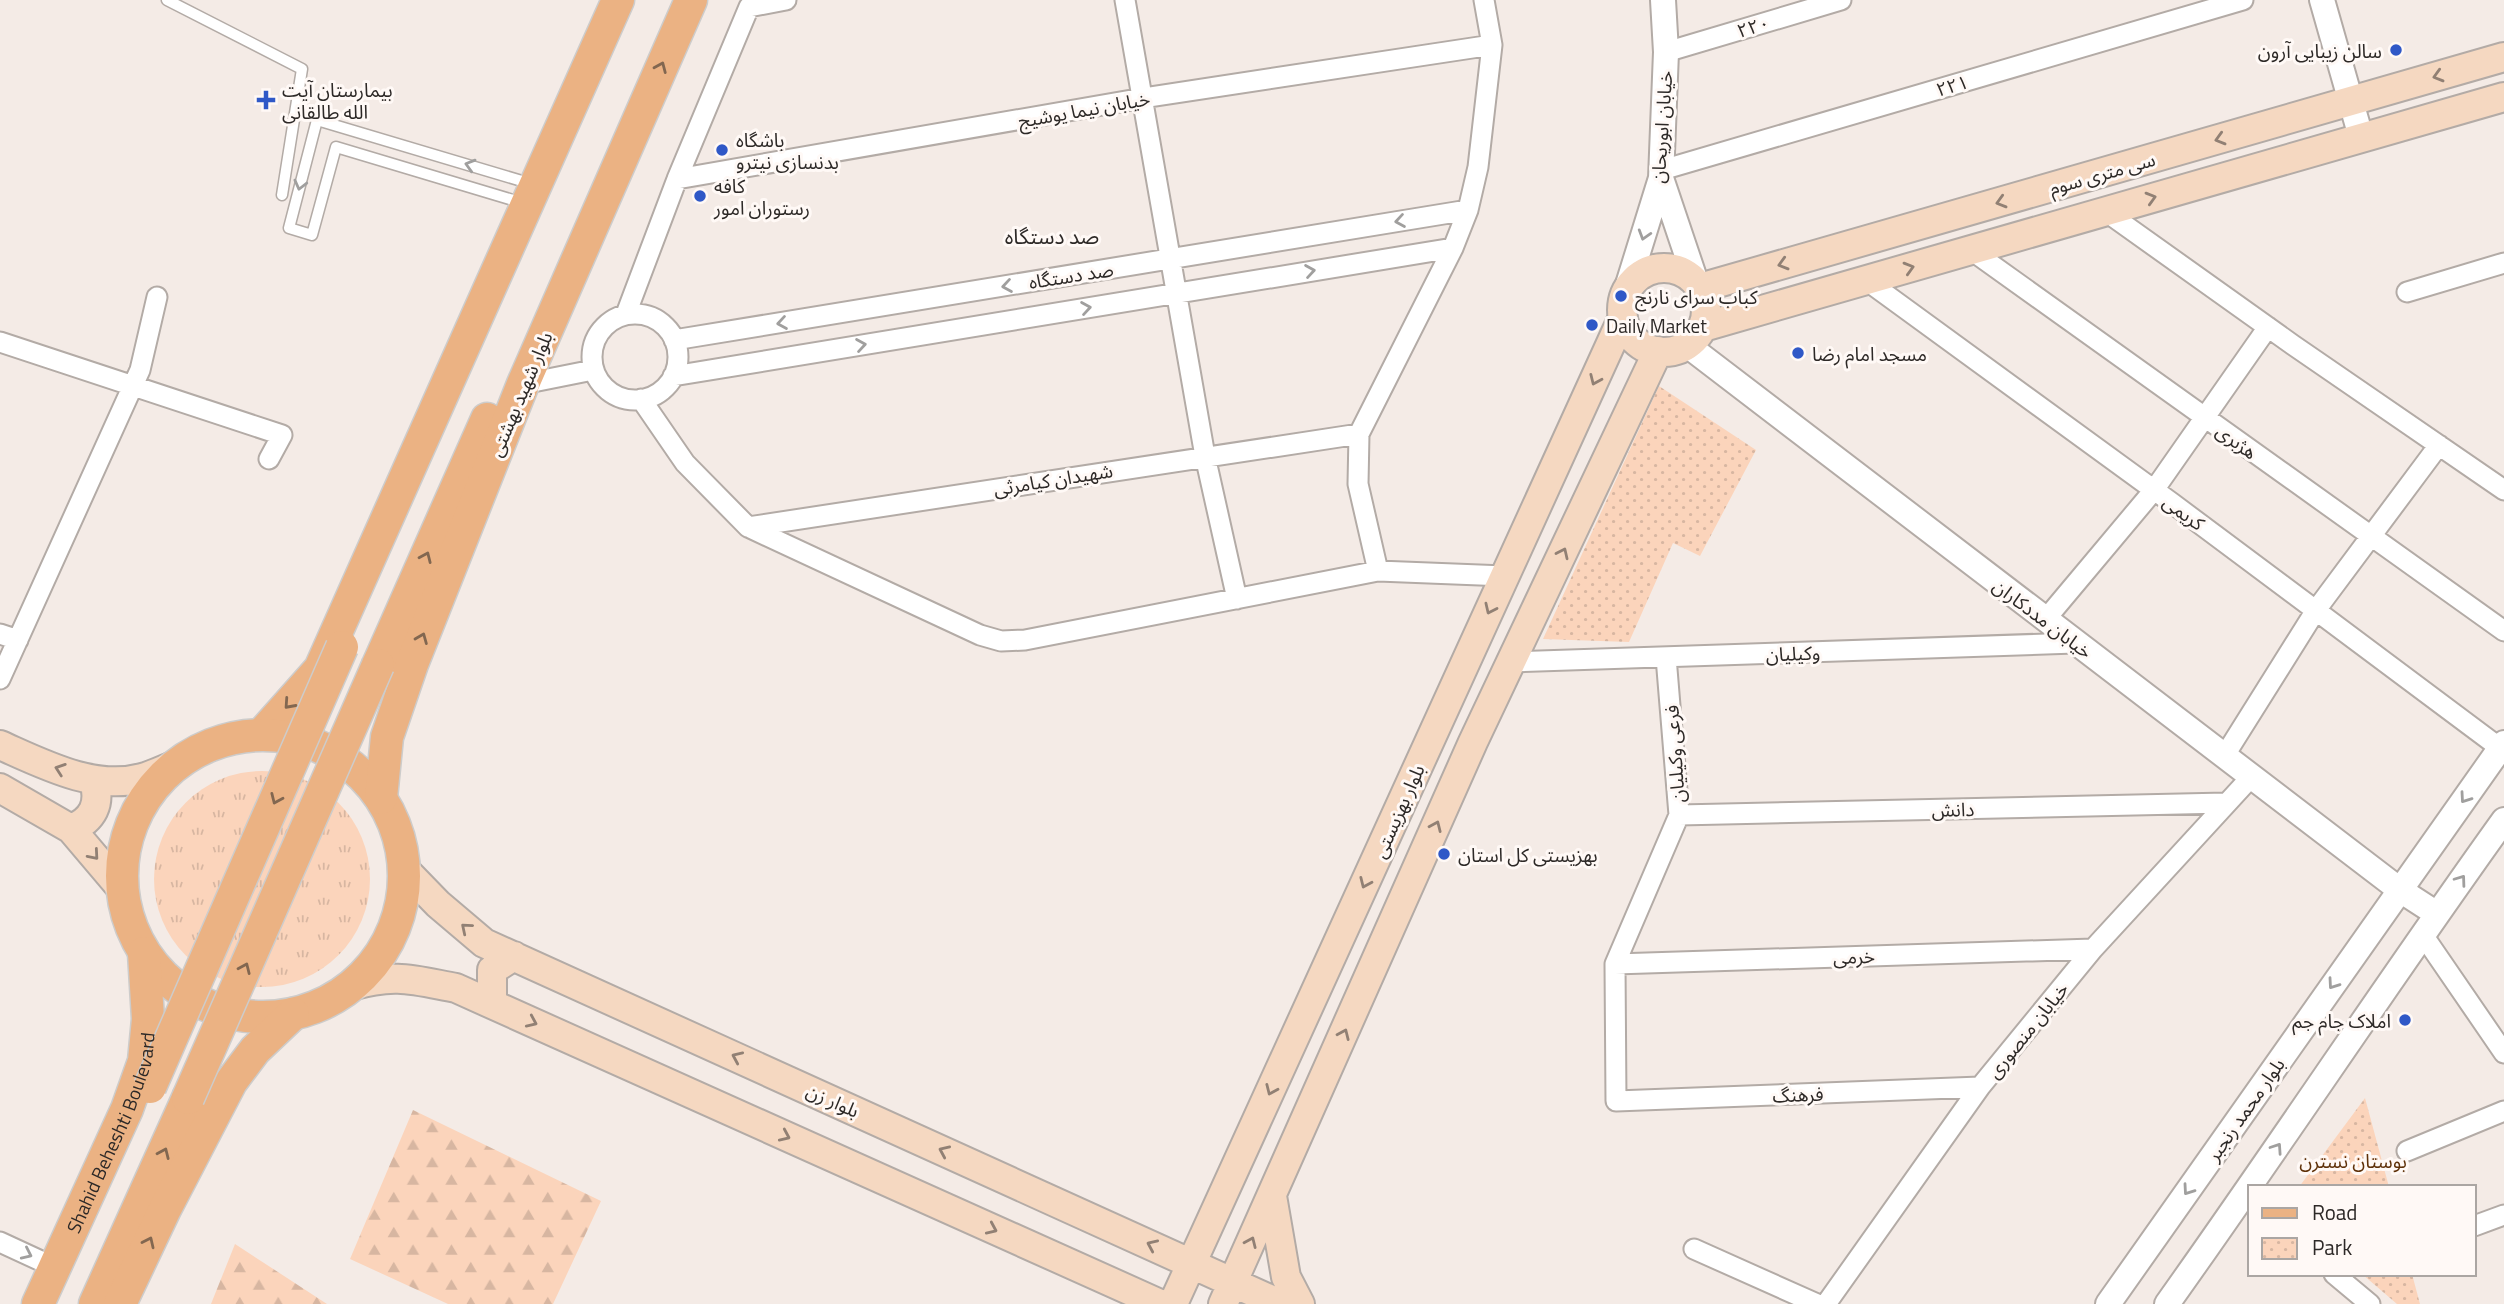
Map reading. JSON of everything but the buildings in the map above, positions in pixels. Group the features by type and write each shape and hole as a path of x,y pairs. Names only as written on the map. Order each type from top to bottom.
{"main road":[{"path":"262,734 320,669 618,0"},
{"name":"بلوار شهید بهشتی","path":"381,798 387,737 402,691 523,384 691,0"},
{"name":"سی متری سوم","path":"1698,285 2504,57"},
{"path":"51,1304 145,1079 580,115 586,71"},
{"name":"سی متری سوم","path":"1695,336 1866,280 2504,97"},
{"path":"95,1304 614,131 648,98"},
{"path":"1656,268 1669,268 1681,271 1698,285 1706,307 1695,336 1673,351 1646,348 1627,330 1625,304 1634,281 1644,273 1656,268"},
{"name":"بلوار بهزیستی","path":"1173,1304 1505,576 1625,304"},
{"path":"1228,1293 1473,742 1658,351"},
{"path":"320,669 336,703 349,711 369,710 389,701 402,691"},
{"path":"1438,722 1473,742"},
{"path":"0,745 38,762 94,781 140,779 173,766 215,743 238,736 262,734 297,738 330,751 359,771 381,798 393,820 401,844 404,869 404,891 392,934 381,953 351,986"},
{"path":"173,766 143,800 138,811 125,842 121,888 129,922 144,953 166,979 193,999 225,1012 259,1017 293,1014 323,1003 351,986 374,979 401,977 456,988 1160,1304"},
{"path":"71,829 91,816 97,805 98,793 94,781"},
{"path":"0,788 71,829 121,888"},
{"name":"بلوار زن","path":"404,869 438,904 484,943 1192,1263 1228,1293 1280,1304"},
{"name":"Shahid Beheshti Boulevard","path":"38,1304 127,1109 145,1079 148,1019 144,953"},
{"path":"492,1004 492,970 514,956"},
{"path":"120,1304 165,1209 231,1082 255,1050 293,1014"},
{"path":"145,1079 171,1059 196,1062 206,1071 223,1097"},
{"path":"1272,1196 1286,1277 1300,1304"}],"street":[{"path":"626,314 677,179 748,7 786,0"},
{"path":"1125,0 1205,456 1237,599"},
{"path":"1378,571 1357,484 1359,434 1453,248 1468,210 1478,167 1492,45 1484,0"},
{"name":"خیابان ابوریحان","path":"1625,304 1662,174 1666,52 1663,0"},
{"name":"۲۲۰","path":"1666,52 1840,0"},
{"name":"۲۲۱","path":"1662,174 2243,0"},
{"path":"2322,0 2361,136"},
{"name":"خیابان نیما یوشیج","path":"677,179 1143,98 1492,45"},
{"path":"1662,174 1698,285"},
{"name":"صد دستگاه","path":"674,340 1468,210"},
{"path":"2105,211 2504,490"},
{"name":"صد دستگاه","path":"673,376 1453,248"},
{"name":"هژبری","path":"1971,250 2504,631"},
{"path":"2407,292 2504,263"},
{"name":"کریمی","path":"1866,280 2502,745"},
{"path":"0,680 9,637 140,370 157,297"},
{"path":"626,314 655,318 667,328 674,340 678,352 673,376 665,387 654,395 641,399 626,399 612,394 600,383 593,370 591,352 597,335 609,321 626,314"},
{"path":"2045,621 2154,490 2268,327"},
{"name":"خیابان مددکاران","path":"1695,336 2045,621 2400,890 2437,914"},
{"path":"0,342 282,435 269,460"},
{"path":"523,384 593,370"},
{"path":"641,399 685,463 748,527 980,635 1001,641 1025,640 1378,571 1505,576"},
{"name":"شهیدان کیامرثی","path":"748,527 1359,434"},
{"path":"2225,755 2316,610 2439,445"},
{"name":"وکیلیان","path":"1511,662 2075,643"},
{"name":"فرعی وکیلیان","path":"1615,964 1679,816 1666,657"},
{"name":"بلوار محمد رنجبر","path":"2108,1304 2502,745"},
{"name":"خیابان منصوری","path":"1826,1304 1980,1087 2093,949 2252,776"},
{"name":"دانش","path":"1679,816 2227,803"},
{"path":"2257,1185 2423,934 2504,820"},
{"path":"2423,934 2503,1049"},
{"name":"خرمی","path":"1615,964 2093,949"},
{"name":"فرهنگ","path":"1615,964 1616,1101 1980,1087"},
{"path":"2407,1152 2504,1111"},
{"path":"2167,1304 2246,1202"},
{"path":"2476,1225 2504,1215"},
{"path":"0,1241 54,1267"},
{"path":"1694,1249 1817,1304"},
{"path":"2336,1276 2370,1304"}],"lane":[{"path":"167,0 302,69 282,195"},
{"path":"317,120 531,195 335,147 312,235 289,228 317,120"}],"green space":[{"path":"1659,386 1756,450 1700,556 1673,543 1629,642 1543,639"},
{"path":"262,771 303,779 339,802 362,838 370,879 362,920 339,956 303,979 262,987 221,979 185,956 162,920 154,879 162,838 185,802 221,779"},
{"name":"بوستان نسترن","path":"2365,1098 2388,1185 2300,1185"},
{"path":"413,1110 601,1201 553,1304 448,1304 350,1259"},
{"path":"235,1244 327,1304 211,1304"},
{"path":"2364,1276 2413,1276 2420,1304 2397,1304"}],"place":[{"name":"سالن زیبایی آرون","path":"2396,50"},
{"name":"بیمارستان آیت الله طالقانی","path":"266,100"},
{"name":"باشگاه بدنسازی نیترو","path":"722,150"},
{"name":"کافه رستوران امور","path":"700,196"},
{"name":"کباب سرای نارنج","path":"1621,296"},
{"name":"Daily Market","path":"1592,325"},
{"name":"مسجد امام رضا","path":"1798,353"},
{"name":"بهزیستی کل استان","path":"1444,854"},
{"name":"املاک جام جم","path":"2405,1020"}],"district":[{"name":"صد دستگاه","path":"1052,236"}]}
